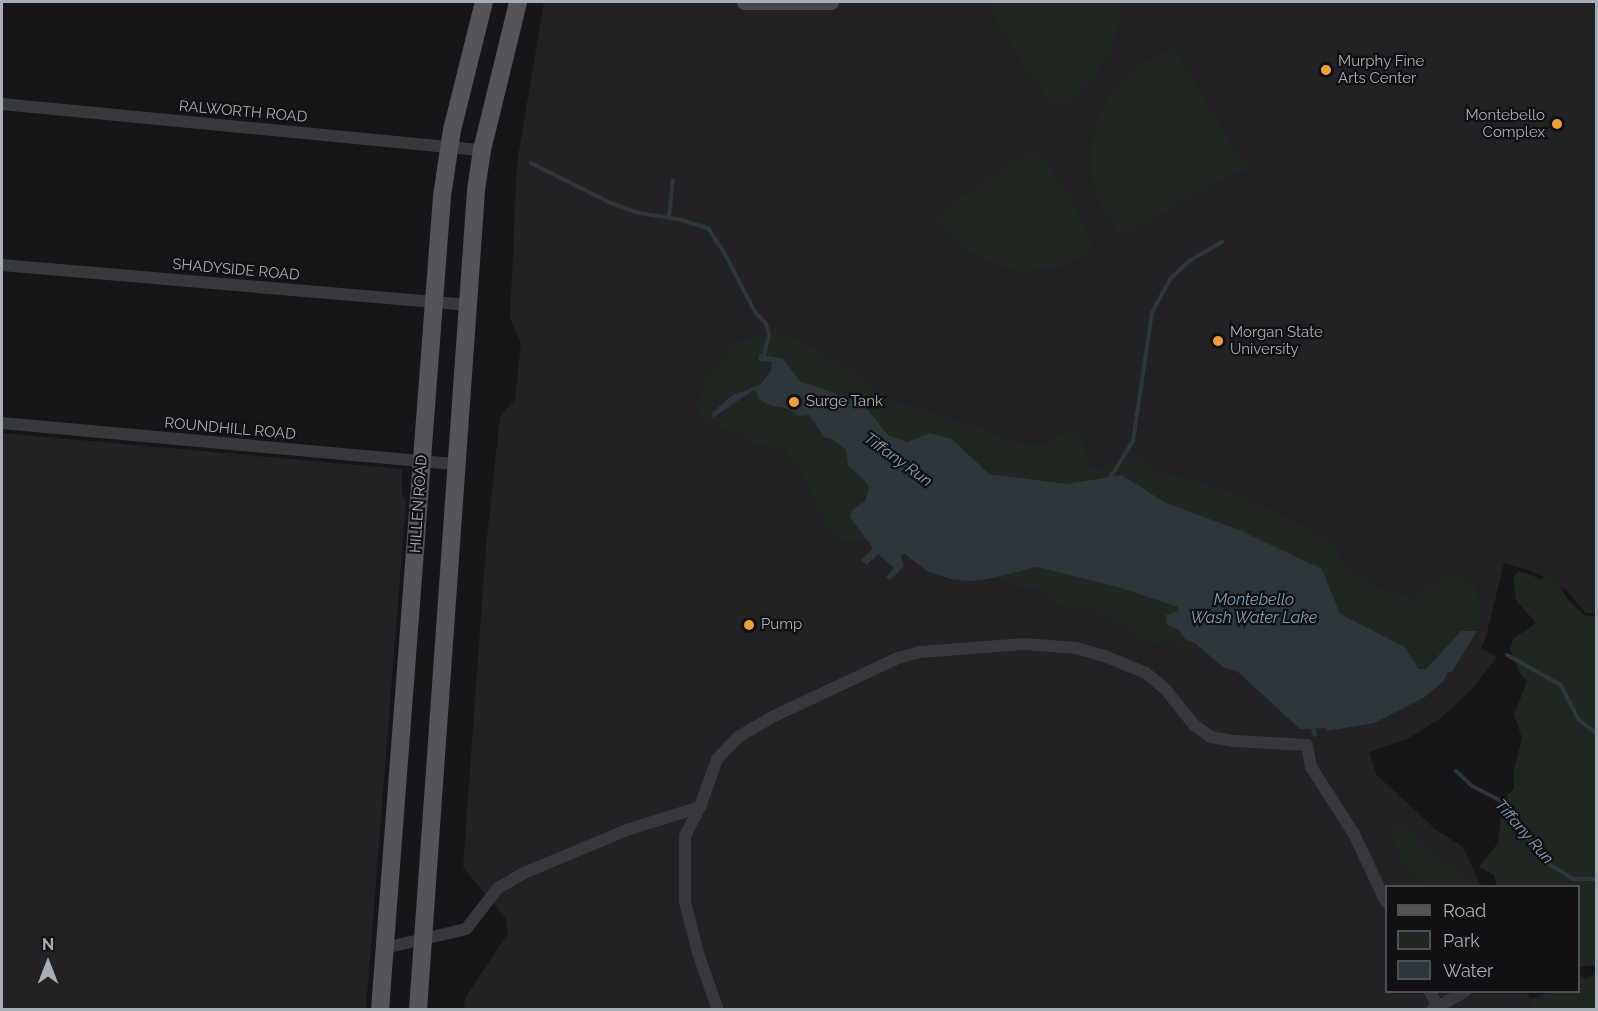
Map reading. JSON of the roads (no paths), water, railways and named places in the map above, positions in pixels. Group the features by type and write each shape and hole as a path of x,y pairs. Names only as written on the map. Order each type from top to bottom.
{"main road":[{"name":"HILLEN ROAD","path":"380,1010 434,302 449,146 484,2"},
{"path":"418,1010 476,190 482,150 518,2"},
{"path":"745,2 831,2"}],"street":[{"name":"RALWORTH ROAD","path":"2,104 482,150"},
{"name":"SHADYSIDE ROAD","path":"2,265 469,305"},
{"name":"ROUNDHILL ROAD","path":"2,423 456,464"},
{"path":"718,1010 698,953 685,902 685,836 700,807 712,768 738,737 772,717 898,658 920,652 1023,644 1068,646 1107,657 1146,674 1166,690 1194,725 1211,736 1234,741 1307,745 1311,767 1354,834 1385,900"},
{"path":"386,948 466,929 498,888 524,873 627,830 700,807"},
{"path":"1430,993 1435,1008 1463,993"}],"water":[{"name":"Montebello Wash Water Lake","path":"759,354 783,359 800,381 862,403 888,435 907,442 930,433 952,439 989,474 1066,484 1122,475 1166,503 1239,530 1322,569 1340,614 1405,647 1418,669 1426,669 1461,631 1477,631 1452,672 1447,673 1444,681 1425,697 1374,723 1327,731 1326,728 1300,729 1238,672 1223,667 1196,644 1185,639 1178,629 1167,625 1166,615 1178,611 1178,607 1121,588 1037,567 988,579 969,581 950,579 927,571 905,554 901,556 904,566 890,580 886,577 894,568 878,554 867,565 861,560 873,548 850,517 852,510 865,501 869,489 866,482 848,465 846,450 832,439 825,438 809,415 800,416 786,408 772,406 760,400 756,391 752,391 713,418 712,413 731,396 761,384 771,370 772,362 759,361"}],"waterway":[{"name":"Tiffany Run","path":"531,163 611,203 639,213 678,219 708,228 726,256 755,312 766,324 769,334 764,356"},
{"path":"669,218 673,180"},
{"path":"1109,480 1133,441 1152,312 1170,279 1189,261 1222,242"},
{"name":"Tiffany Run","path":"1507,655 1561,685 1579,720 1596,733"},
{"name":"Tiffany Run","path":"1312,726 1315,735"},
{"name":"Tiffany Run","path":"1456,771 1472,786 1500,800 1549,864 1573,879 1596,879"}],"place":[{"name":"Murphy Fine Arts Center","path":"1326,70"},
{"name":"Montebello Complex","path":"1557,124"},
{"name":"Morgan State University","path":"1218,341"},
{"name":"Surge Tank","path":"794,402"},
{"name":"Pump","path":"749,625"}]}
